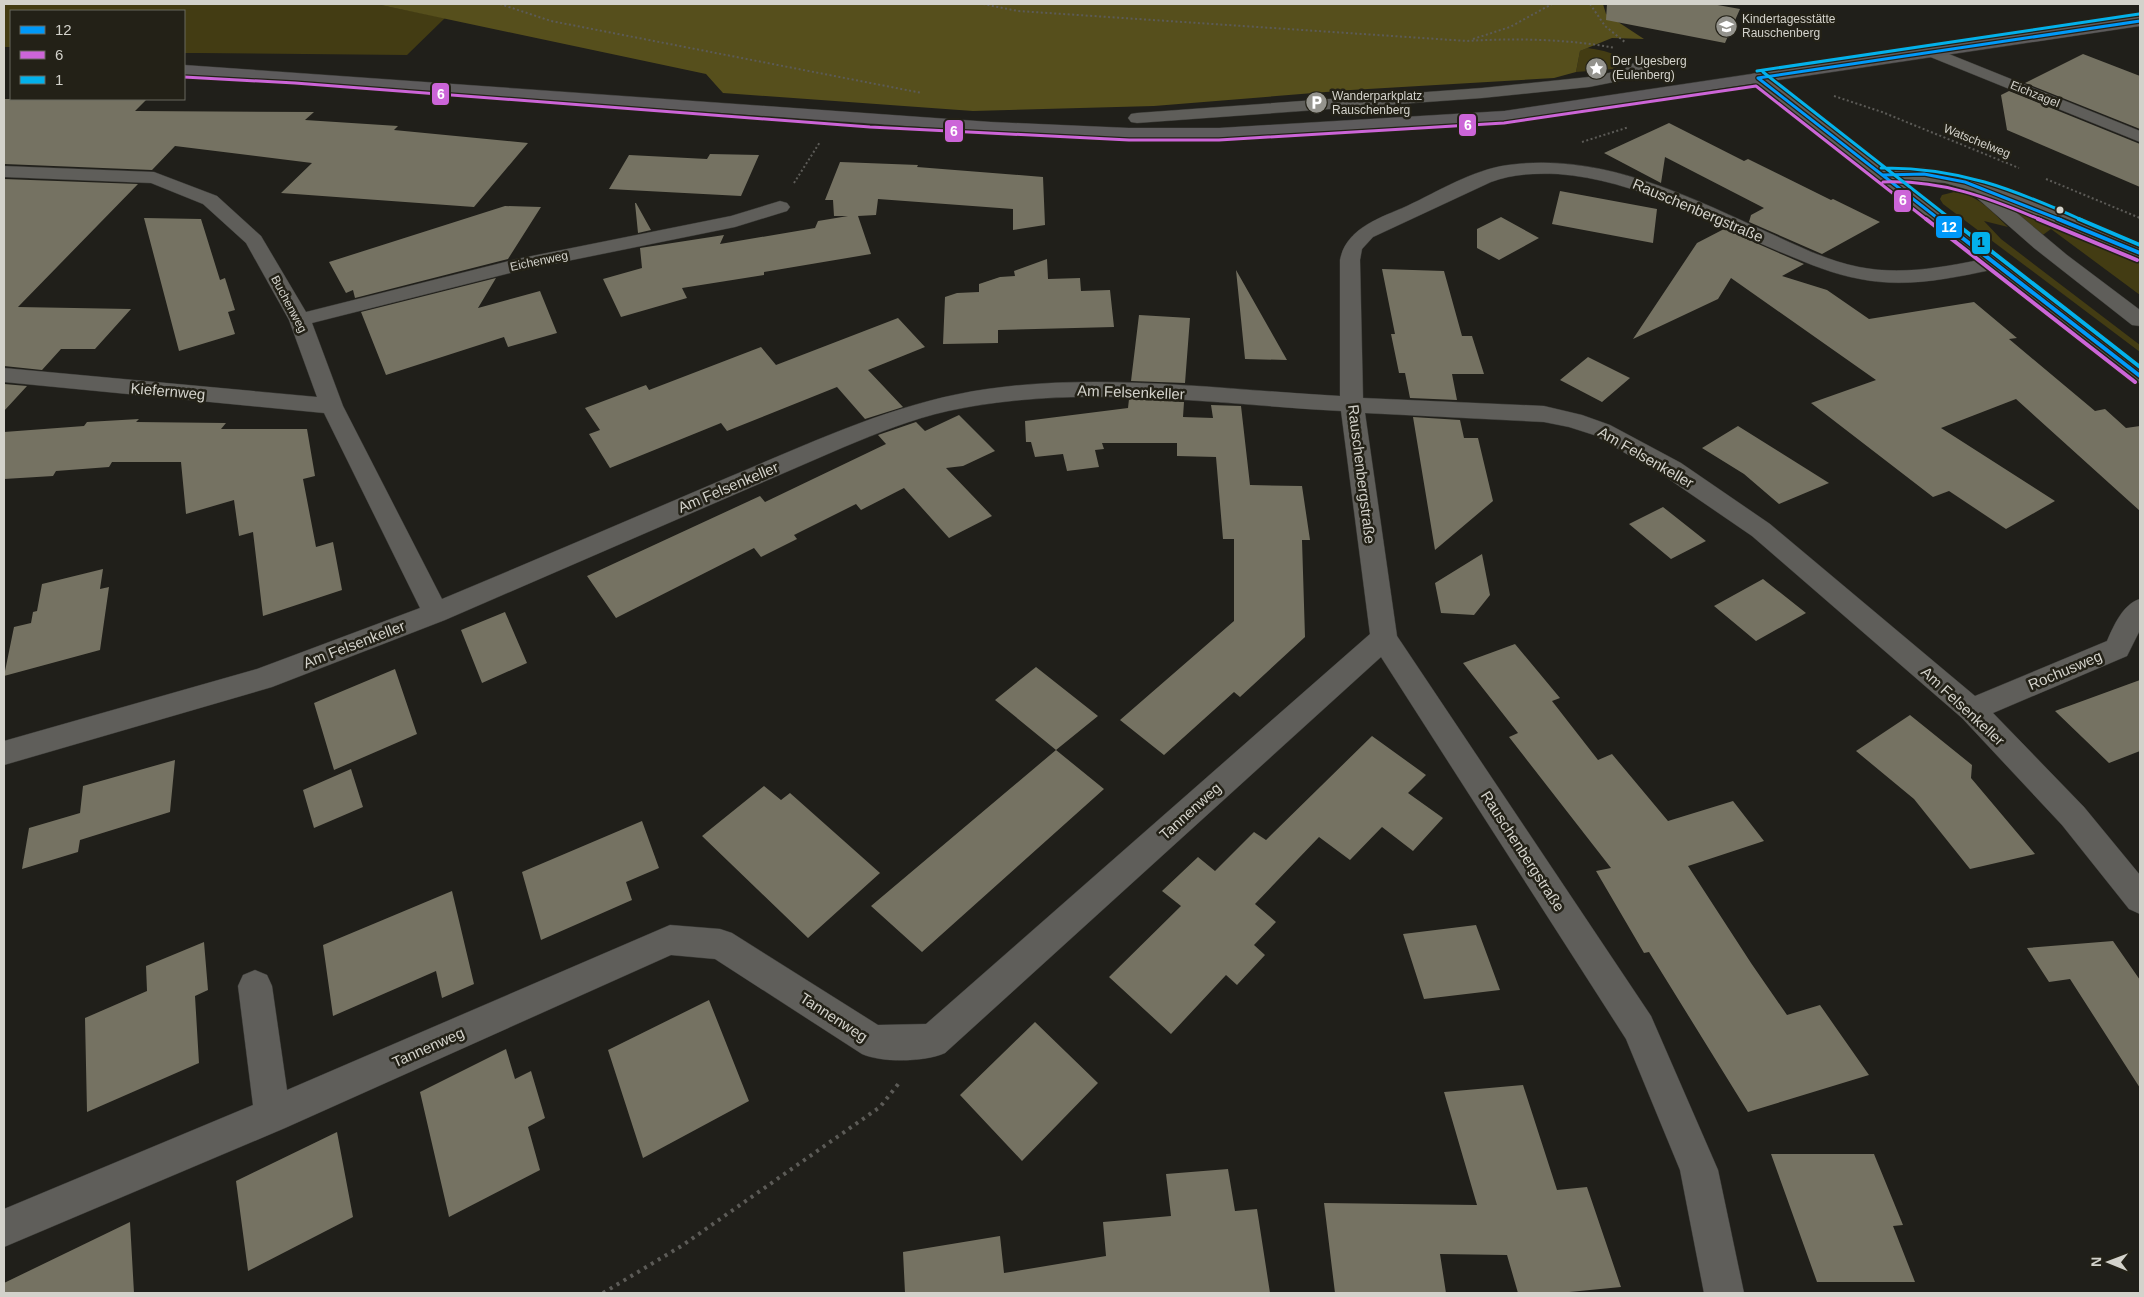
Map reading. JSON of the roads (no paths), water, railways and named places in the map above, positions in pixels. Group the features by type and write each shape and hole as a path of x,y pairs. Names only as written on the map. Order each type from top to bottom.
{"main road":[{"path":"185,70 295,76 991,127 1129,133 1219,133 1504,116 1929,51 2140,21"}],"street":[{"name":"Eichzagel","path":"1929,51 2140,137"},
{"path":"1137,118 1482,93 1609,79 1628,74 1647,61"},
{"path":"1758,78 2140,376"},
{"path":"1482,93 1504,116"},
{"name":"Rauschenbergstraße","path":"1724,1293 1699,1170 1639,1028 1384,638 1352,405 1350,260 1352,248 1366,233 1486,176 1508,171 1570,170 1630,181 1826,264 1871,275 1918,278 1995,263"},
{"name":"Buchenweg","path":"4,171 154,178 210,200 254,240 300,320 332,406 436,613"},
{"path":"1882,175 1927,174 1974,185 2140,253"},
{"path":"1974,185 2048,251 2140,320"},
{"name":"Eichenweg","path":"300,320 517,265 735,221 780,207"},
{"name":"Kiefernweg","path":"4,375 332,406"},
{"name":"Am Felsenkeller","path":"4,752 262,679 436,613 836,441 890,421 950,403 1037,391 1120,390 1352,405 1544,414 1574,420 1602,430 1672,469 1761,530 1972,710 2073,816 2140,898"},
{"name":"Rochusweg","path":"1972,710 2117,648 2126,629 2140,609"},
{"name":"Tannenweg","path":"4,1228 272,1115 670,940 720,944 874,1042 933,1041 1384,638"},
{"path":"255,986 272,1115"}],"place":[{"name":"Kindertagesstätte Rauschenberg","path":"1726,26"},
{"name":"Der Ugesberg (Eulenberg)","path":"1596,68"},
{"name":"Wanderparkplatz Rauschenberg","path":"1316,103"}]}
